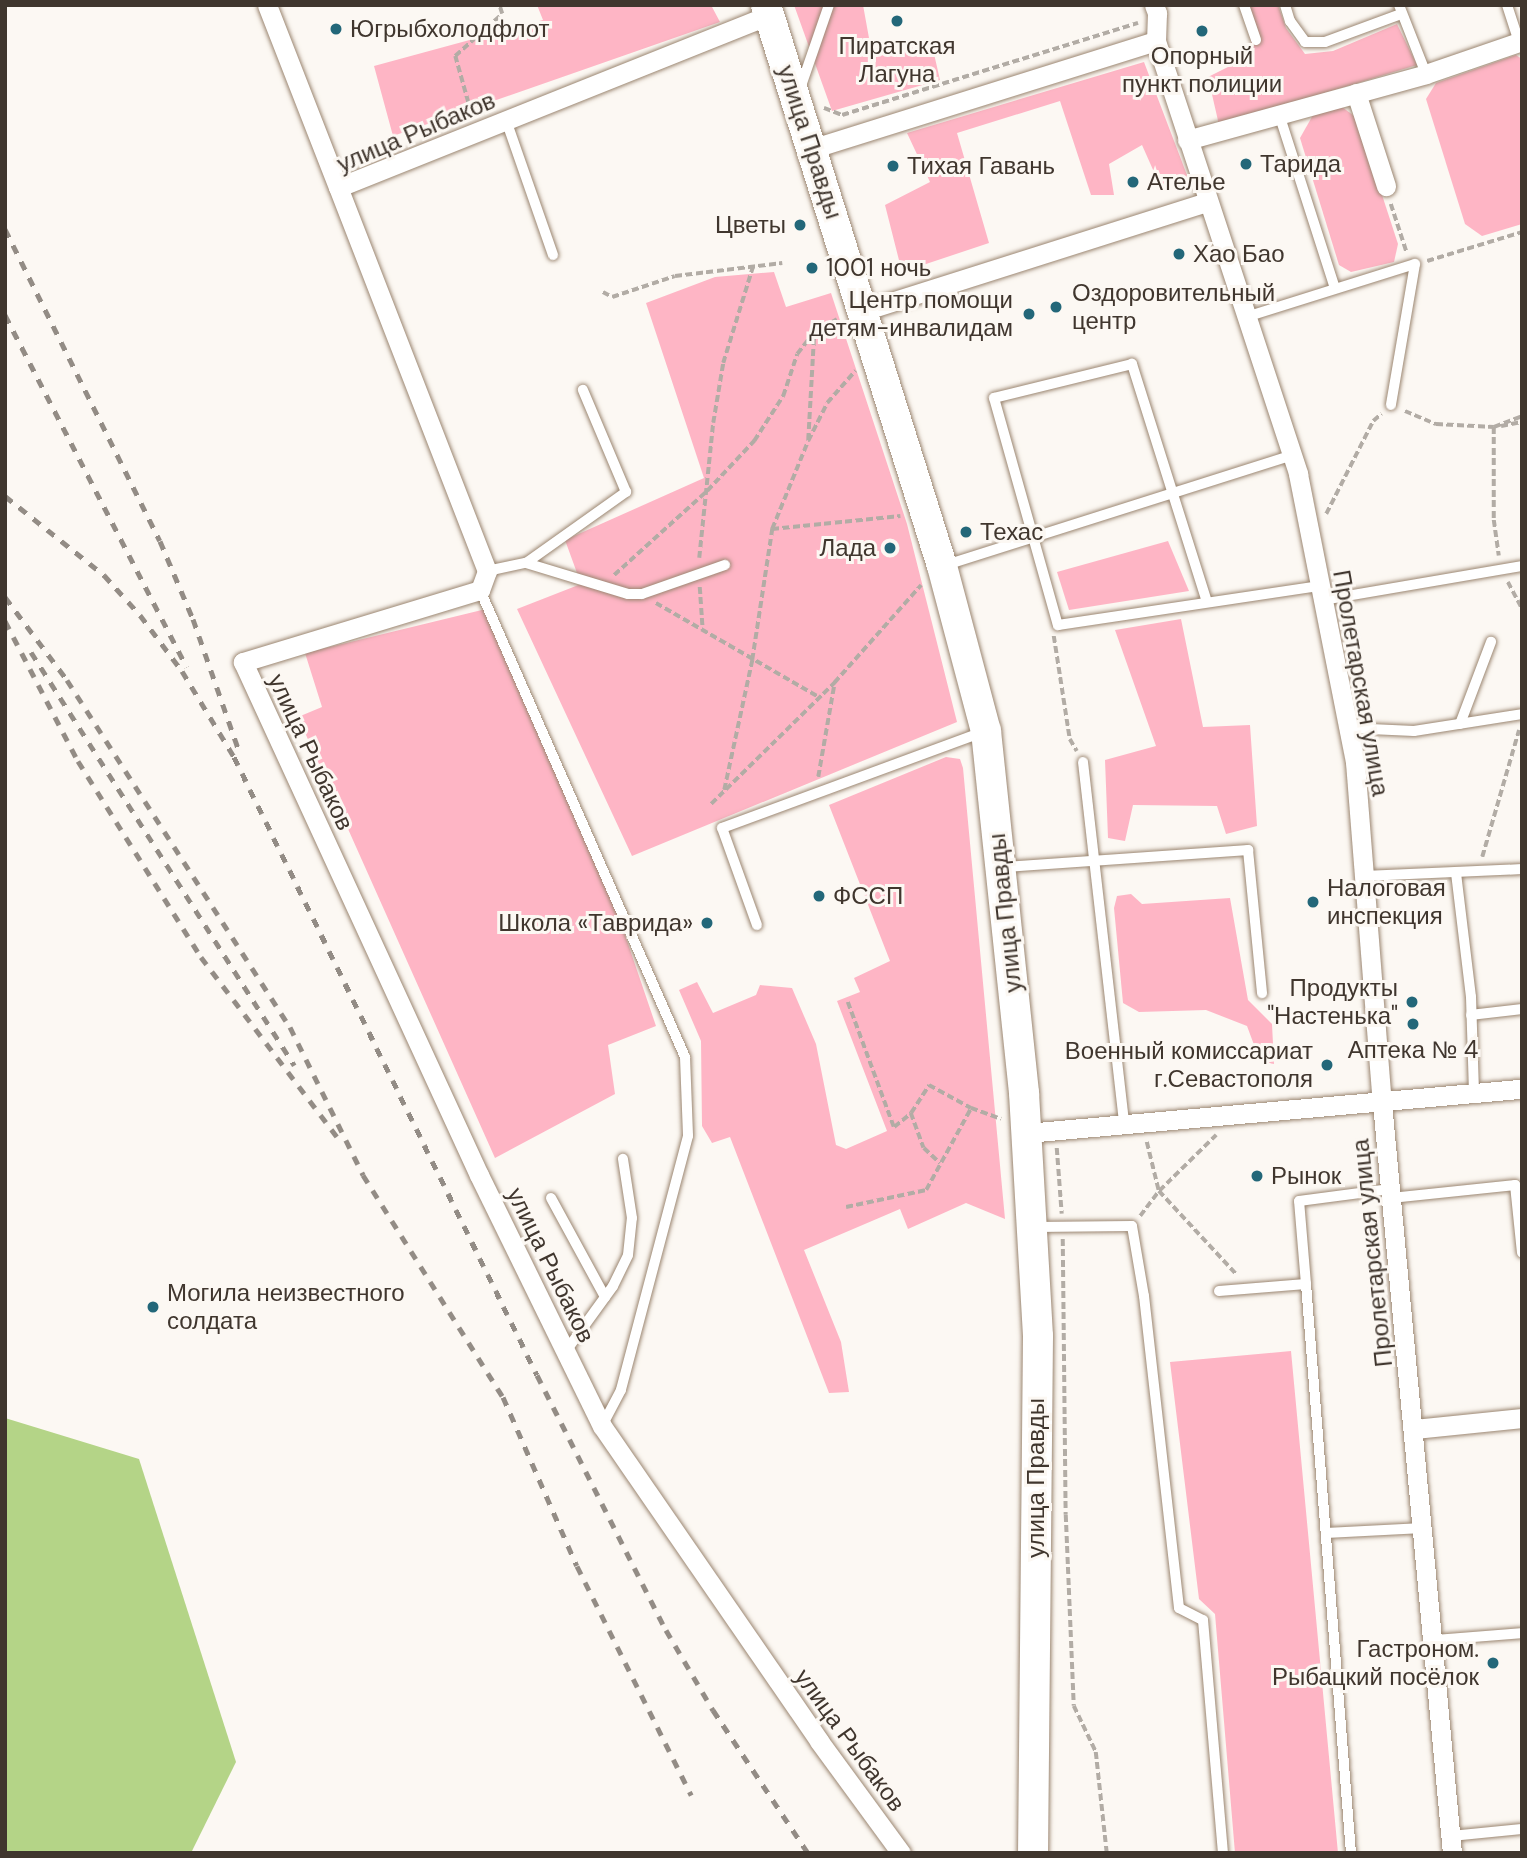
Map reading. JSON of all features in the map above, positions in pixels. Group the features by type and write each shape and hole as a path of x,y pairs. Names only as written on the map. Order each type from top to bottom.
{"main road":[{"name":"улица Правды","path":"768,10 806,102 845,313 986,731 1000,867 1015,1126 1031,1227 1038,1336 1033,1853"}],"street":[{"path":"267,5 338,187"},
{"name":"улица Рыбаков","path":"768,10 506,121 338,187 484,580 243,662 479,1175 602,1426 819,1741 901,1853"},
{"name":"Пролетарская улица","path":"1156,11 1156,41 1292,455 1355,762 1382,1103 1452,1844"},
{"path":"814,148 1156,41"},
{"path":"1187,141 1279,113 1426,75 1520,42"},
{"path":"1356,93 1386,186"},
{"path":"845,313 1207,202"},
{"path":"1015,1126 1133,1123 1522,1089"},
{"path":"1413,1429 1522,1418"}],"lane":[{"path":"806,102 829,5"},
{"path":"1244,5 1256,40"},
{"path":"1285,5 1290,21 1305,42 1325,42 1400,9 1426,75"},
{"path":"1507,5 1520,42"},
{"path":"1279,113 1335,288"},
{"path":"506,121 553,254"},
{"path":"1245,317 1416,264 1391,405"},
{"path":"1207,602 1132,364 994,398 1058,625 1207,602 1321,593 1522,566"},
{"path":"583,390 626,492 526,563 484,580 685,1057 688,1136 621,1390 602,1426"},
{"path":"933,574 1033,538 1292,455"},
{"path":"526,563 628,594 642,594 725,565"},
{"path":"1460,724 1491,642"},
{"path":"1348,728 1414,731 1522,716"},
{"path":"758,925 722,828 986,731"},
{"path":"1083,762 1094,860 1133,1123"},
{"path":"1000,867 1248,850 1262,993"},
{"path":"1364,876 1522,869"},
{"path":"1457,873 1471,1014 1474,1094"},
{"path":"1471,1014 1522,1009"},
{"path":"566,1352 605,1297 628,1255 632,1218 623,1159"},
{"path":"1351,1853 1299,1201 1515,1185 1522,1253"},
{"path":"551,1198 605,1297"},
{"path":"1031,1227 1132,1226 1144,1296 1179,1608 1203,1620 1223,1853"},
{"path":"1219,1291 1306,1284"},
{"path":"1326,1533 1423,1528"},
{"path":"1434,1640 1522,1633"},
{"path":"1452,1844 1522,1829"}],"path":[{"path":"476,132 455,56 502,14 499,5"},
{"path":"806,102 842,114 1156,11"},
{"path":"1386,186 1408,256 1416,264 1522,232"},
{"path":"603,292 612,297 675,275 782,263"},
{"path":"703,631 700,575 713,424 723,363 753,266"},
{"path":"841,332 845,313"},
{"path":"595,583 618,573 647,548 664,527 707,491 754,441 783,396 797,354 814,332 845,313"},
{"path":"808,441 814,332"},
{"path":"724,791 752,660 772,529 808,441 827,403 855,371 858,382"},
{"path":"1323,505 1325,516 1373,421 1391,405 1436,424 1494,427 1522,422"},
{"path":"1494,427 1522,416"},
{"path":"1494,427 1494,520 1500,569 1522,608"},
{"path":"772,529 900,516"},
{"path":"711,804 834,683 933,574"},
{"path":"642,594 818,697"},
{"path":"1058,625 1053,639 1070,739 1083,762"},
{"path":"819,792 818,766 834,683"},
{"path":"1478,872 1522,716"},
{"path":"848,1002 894,1127 911,1113 929,1085 971,1108 1015,1126"},
{"path":"846,1207 926,1190 971,1108"},
{"path":"911,1113 925,1147 940,1163"},
{"path":"1132,1226 1159,1191 1237,1114"},
{"path":"1133,1123 1159,1191 1250,1289"}],"shaded area":[{"path":"537,5 711,5 720,22 393,136 374,66 543,20"},
{"path":"794,5 863,5 871,49 932,45 940,80 832,111"},
{"path":"1242,5 1278,5 1286,28 1305,54 1333,51 1397,24 1417,65 1219,125 1208,77 1254,54"},
{"path":"1516,55 1522,59 1522,224 1482,236 1465,224 1426,99 1436,83"},
{"path":"1144,62 1190,183 1162,190 1142,145 1109,164 1114,195 1091,195 1060,101 957,133 989,243 902,272 885,205 930,182 907,133"},
{"path":"1342,107 1357,118 1398,244 1394,262 1351,272 1339,265 1300,138 1313,115"},
{"path":"774,272 786,307 831,293 907,524 957,722 632,856 517,609 581,584 565,540 704,478 646,303 715,277"},
{"path":"1168,541 1189,591 1069,610 1057,572"},
{"path":"486,609 607,882 656,1026 608,1045 615,1094 495,1158 298,717 322,707 305,653"},
{"path":"1181,619 1203,727 1250,725 1257,826 1226,834 1217,806 1133,805 1125,841 1108,838 1105,760 1156,746 1115,630"},
{"path":"946,757 960,759 963,768 1005,1219 966,1203 908,1229 900,1209 804,1250 841,1342 849,1392 829,1393 730,1137 712,1143 702,1126 701,1041 679,990 697,982 713,1013 756,995 760,985 792,988 816,1044 836,1145 846,1149 887,1131 837,1001 860,992 854,978 890,961 829,805"},
{"path":"1131,894 1142,904 1230,898 1248,1000 1272,1024 1274,1064 1260,1061 1247,1026 1206,1010 1139,1012 1123,1003 1114,908 1117,896"},
{"path":"1291,1351 1338,1853 1235,1853 1215,1614 1199,1599 1170,1362"},
{"path":"5,1418 139,1459 236,1762 191,1853 5,1853"}],"railway":[{"path":"5,229 160,541 193,619 240,754"},
{"path":"5,315 187,667"},
{"path":"5,496 104,575 140,615 182,671 234,757 537,1375 666,1630 713,1710 808,1853"},
{"path":"5,597 67,680 290,1027 363,1175 503,1397 577,1566 691,1795"},
{"path":"5,621 78,761 201,957 338,1138"},
{"path":"31,652 294,1065"}],"place":[{"name":"Пиратская Лагуна","path":"897,21"},
{"name":"Югрыбхолодфлот","path":"336,29"},
{"name":"Опорный пункт полиции","path":"1202,31"},
{"name":"Тарида","path":"1246,164"},
{"name":"Тихая Гавань","path":"893,166"},
{"name":"Ателье","path":"1133,182"},
{"name":"Цветы","path":"800,225"},
{"name":"Хао Бао","path":"1179,254"},
{"name":"1001 ночь","path":"812,268"},
{"name":"Оздоровительный центр","path":"1056,307"},
{"name":"Центр помощи детям-инвалидам","path":"1029,314"},
{"name":"Техас","path":"966,532"},
{"name":"Лада","path":"890,548"},
{"name":"ФССП","path":"819,896"},
{"name":"Налоговая инспекция","path":"1313,902"},
{"name":"Школа «Таврида»","path":"707,923"},
{"name":"Продукты \"Настенька\"","path":"1412,1002"},
{"name":"Аптека № 4","path":"1413,1024"},
{"name":"Военный комиссариат г.Севастополя","path":"1327,1065"},
{"name":"Рынок","path":"1257,1176"},
{"name":"Могила неизвестного солдата","path":"153,1307"},
{"name":"Гастроном. Рыбацкий посёлок","path":"1493,1663"}]}
